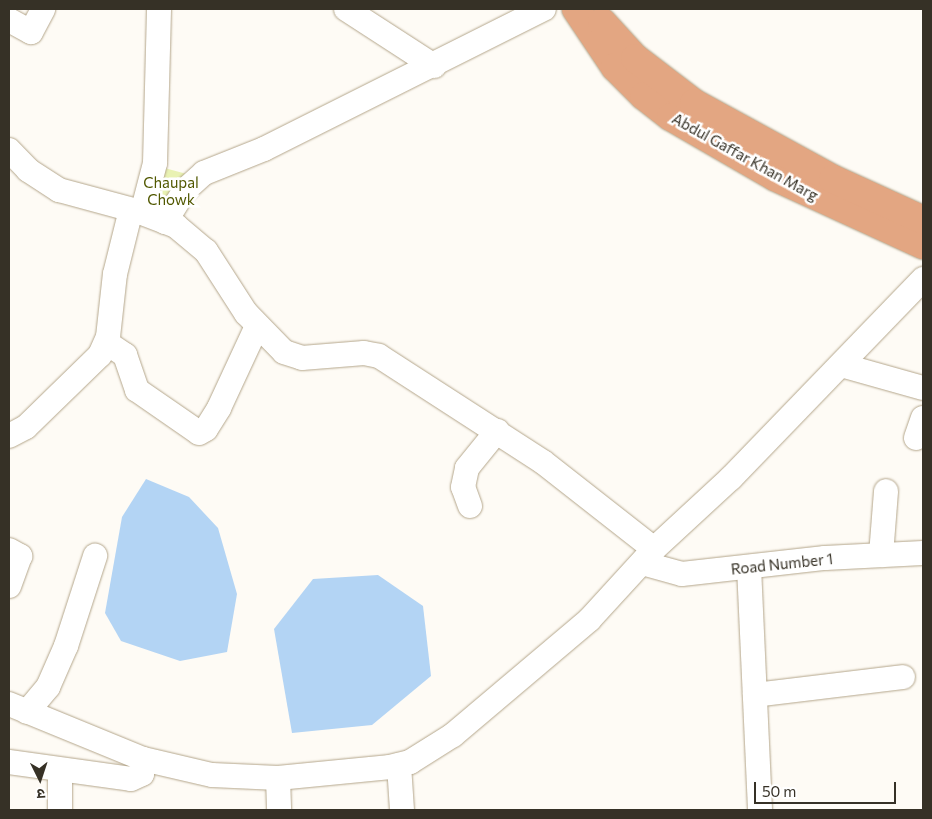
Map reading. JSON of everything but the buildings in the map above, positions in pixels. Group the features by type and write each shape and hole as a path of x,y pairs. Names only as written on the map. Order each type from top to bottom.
{"main road":[{"name":"Abdul Gaffar Khan Marg","path":"576,9 615,67 644,96 671,117 776,177 923,245"},
{"name":"Abdul Gaffar Khan Marg","path":"592,9 621,45 656,75 694,102 833,179 923,220"}],"street":[{"path":"9,20 31,32 43,9"},
{"path":"9,436 26,426 83,373 100,355 107,343 116,266 155,163 159,9"},
{"path":"346,9 434,66"},
{"path":"165,222 184,191 204,173 264,149 434,66 544,9"},
{"path":"9,150 28,170 59,190 137,211 176,226 206,252 257,326 294,356 373,353 497,431 570,482 648,556"},
{"path":"18,708 143,759 212,775 278,778 399,766 421,757 453,735 590,620 648,556 731,478 923,279"},
{"path":"107,343 125,355 136,390 199,432 206,429 219,408 257,326"},
{"path":"841,365 923,388"},
{"path":"470,506 462,487 467,468 497,431"},
{"path":"881,555 886,491"},
{"path":"9,550 20,556 9,586"},
{"name":"Road Number 1","path":"648,556 682,574 881,555 923,553"},
{"path":"18,708 48,687 66,646 94,556"},
{"path":"749,567 760,810"},
{"path":"755,695 903,677"},
{"path":"9,762 138,779 143,759"},
{"path":"399,766 402,810"},
{"path":"60,770 60,810"},
{"path":"278,778 279,810"}],"green space":[{"name":"Chaupal Chowk","path":"157,166 198,177 177,225 144,211"}],"water":[{"path":"146,479 189,497 218,528 237,594 227,652 180,661 121,641 105,613 122,517"},
{"path":"378,575 423,606 431,676 372,725 292,733 274,629 313,579"}]}
